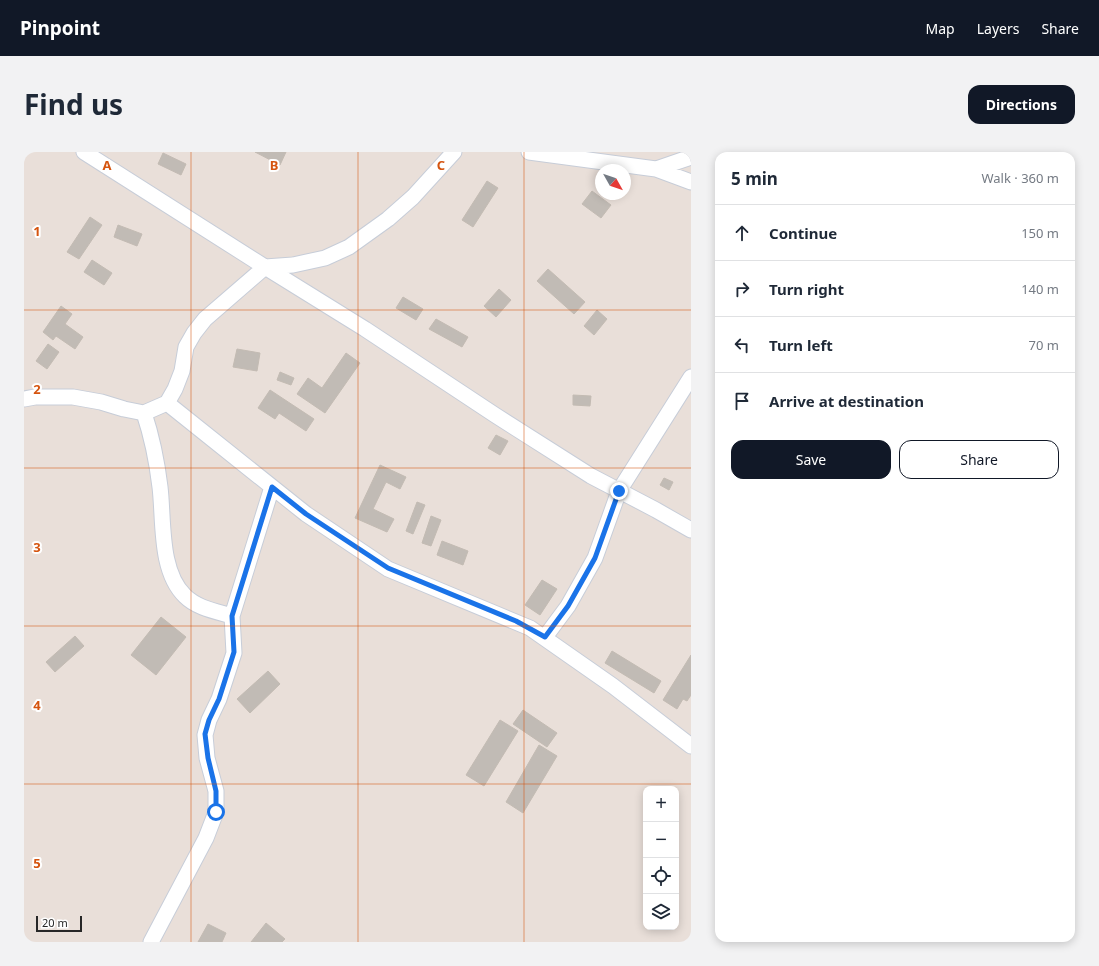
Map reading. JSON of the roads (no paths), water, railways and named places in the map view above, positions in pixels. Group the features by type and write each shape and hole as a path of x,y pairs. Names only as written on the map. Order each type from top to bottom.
{"street":[{"path":"84,152 265,268 365,329 495,415 591,476 691,530"},
{"path":"24,399 35,397 73,397 101,402 124,410 144,413 167,403 175,389 182,371 186,347 205,318 265,268 292,265 325,258 349,247 388,219 413,197 454,152"},
{"path":"530,152 656,169 691,182"},
{"path":"656,169 691,157"},
{"path":"545,637 568,606 595,558 619,491 691,377"},
{"path":"167,403 306,514 388,568 516,621 545,637 613,686 691,746"},
{"path":"144,413 153,444 160,488 166,559 172,578 184,595 197,606 232,616"},
{"path":"152,942 206,838 216,812 216,791 208,758 205,734 209,720 219,699 234,652 232,616 272,487"}]}
